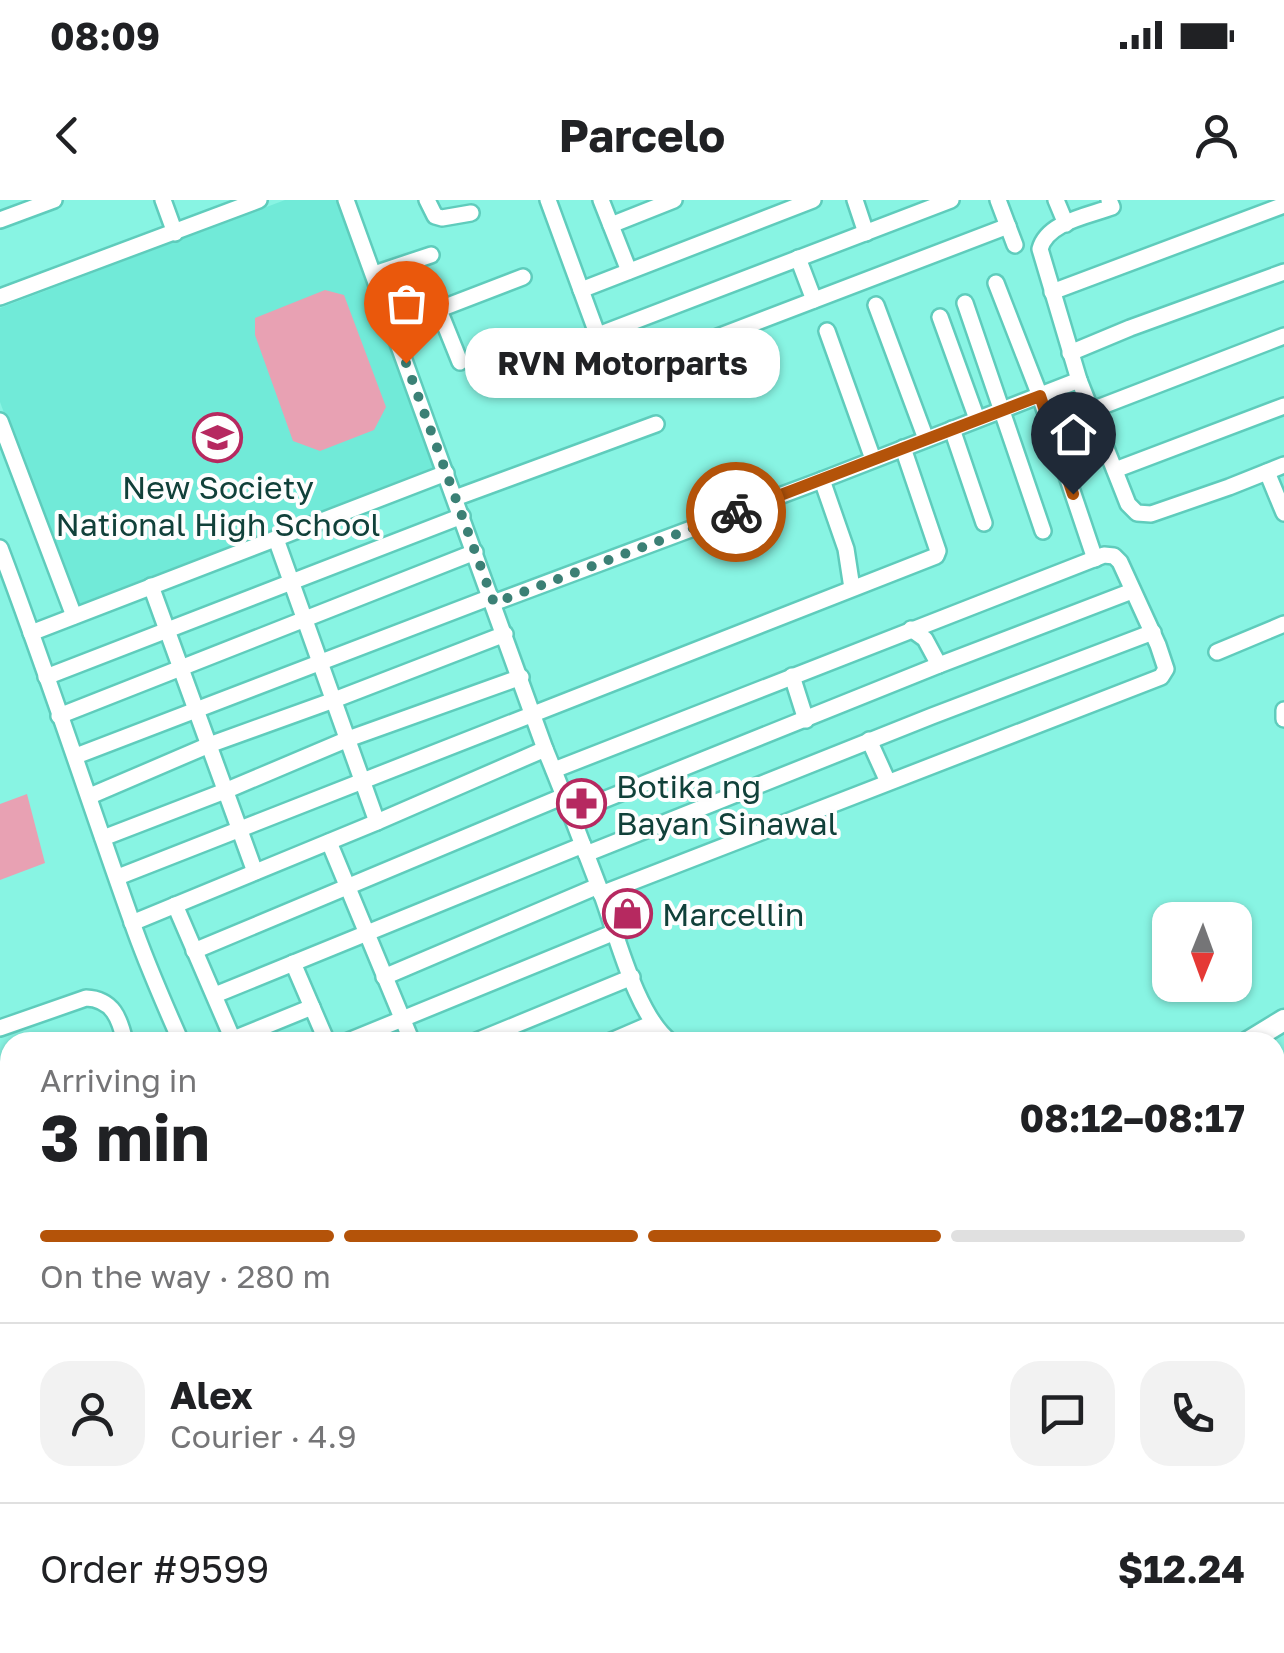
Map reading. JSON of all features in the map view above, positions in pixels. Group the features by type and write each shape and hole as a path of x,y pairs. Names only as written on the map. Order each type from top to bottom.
{"street":[{"path":"0,220 54,200"},
{"path":"162,200 174,233"},
{"path":"2,291 259,200"},
{"path":"346,200 614,932 660,1032"},
{"path":"428,200 435,216 471,213"},
{"path":"548,200 614,377 1008,226"},
{"path":"601,200 629,271"},
{"path":"611,225 674,200"},
{"path":"581,290 813,200"},
{"path":"855,200 866,232"},
{"path":"598,335 950,200"},
{"path":"998,200 1014,244"},
{"path":"1056,200 1066,224"},
{"path":"1130,200 1110,204 1066,224 1043,238 1040,249 1079,380 1128,504 1143,514 1164,510 1284,465"},
{"path":"1052,292 1284,205"},
{"path":"374,274 431,255"},
{"path":"798,258 814,300"},
{"path":"1070,353 1284,272"},
{"path":"393,326 524,277"},
{"path":"996,282 1040,396 1094,559"},
{"path":"965,303 1044,531"},
{"path":"876,305 926,439"},
{"path":"439,310 460,362"},
{"path":"940,317 977,419"},
{"path":"828,331 873,459"},
{"path":"1092,410 1284,336"},
{"path":"76,756 822,480 1079,380"},
{"path":"1116,470 1284,406"},
{"path":"0,421 74,616"},
{"path":"455,498 656,424"},
{"path":"952,429 984,523"},
{"path":"118,877 933,558 938,554 903,448"},
{"path":"1267,472 1284,513"},
{"path":"30,633 446,473"},
{"path":"822,480 846,549 852,588"},
{"path":"46,677 462,516"},
{"path":"276,539 377,822"},
{"path":"0,548 132,923 176,1032"},
{"path":"60,716 475,552"},
{"path":"384,977 599,890 1161,677 1166,666 1116,558 1107,555 554,770"},
{"path":"151,586 255,872"},
{"path":"571,812 1132,590"},
{"path":"1217,652 1284,624"},
{"path":"911,629 925,639 939,664"},
{"path":"215,996 1153,632"},
{"path":"90,796 209,745 505,634"},
{"path":"792,676 806,720"},
{"path":"103,838 348,740 520,677"},
{"path":"1284,710 1284,719"},
{"path":"868,740 888,782"},
{"path":"132,923 545,749"},
{"path":"194,951 564,796"},
{"path":"329,842 408,1032"},
{"path":"175,905 228,1032"},
{"path":"370,1032 614,932"},
{"path":"293,964 323,1032"},
{"path":"498,1032 632,977"},
{"path":"0,1028 94,998 112,1010 123,1032"},
{"path":"252,1032 312,1007"},
{"path":"632,1032 653,1023"}],"shaded area":[{"name":"New Society National High School","path":"285,200 337,200 436,473 77,613 0,402 0,308"},
{"path":"325,290 344,295 386,407 374,430 320,451 293,441 255,335 255,318"},
{"path":"27,794 45,863 0,880 0,804"}],"way so far":[{"path":"406,363 494,603 736,512"}],"place":[{"name":"RVN Motorparts","path":"406,363"},
{"name":"New Society National High School","path":"218,437"},
{"name":"Botika ng Bayan Sinawal","path":"581,804"},
{"name":"Marcellin","path":"627,914"}],"route":[{"path":"736,512 1040,396 1073,494"}]}
